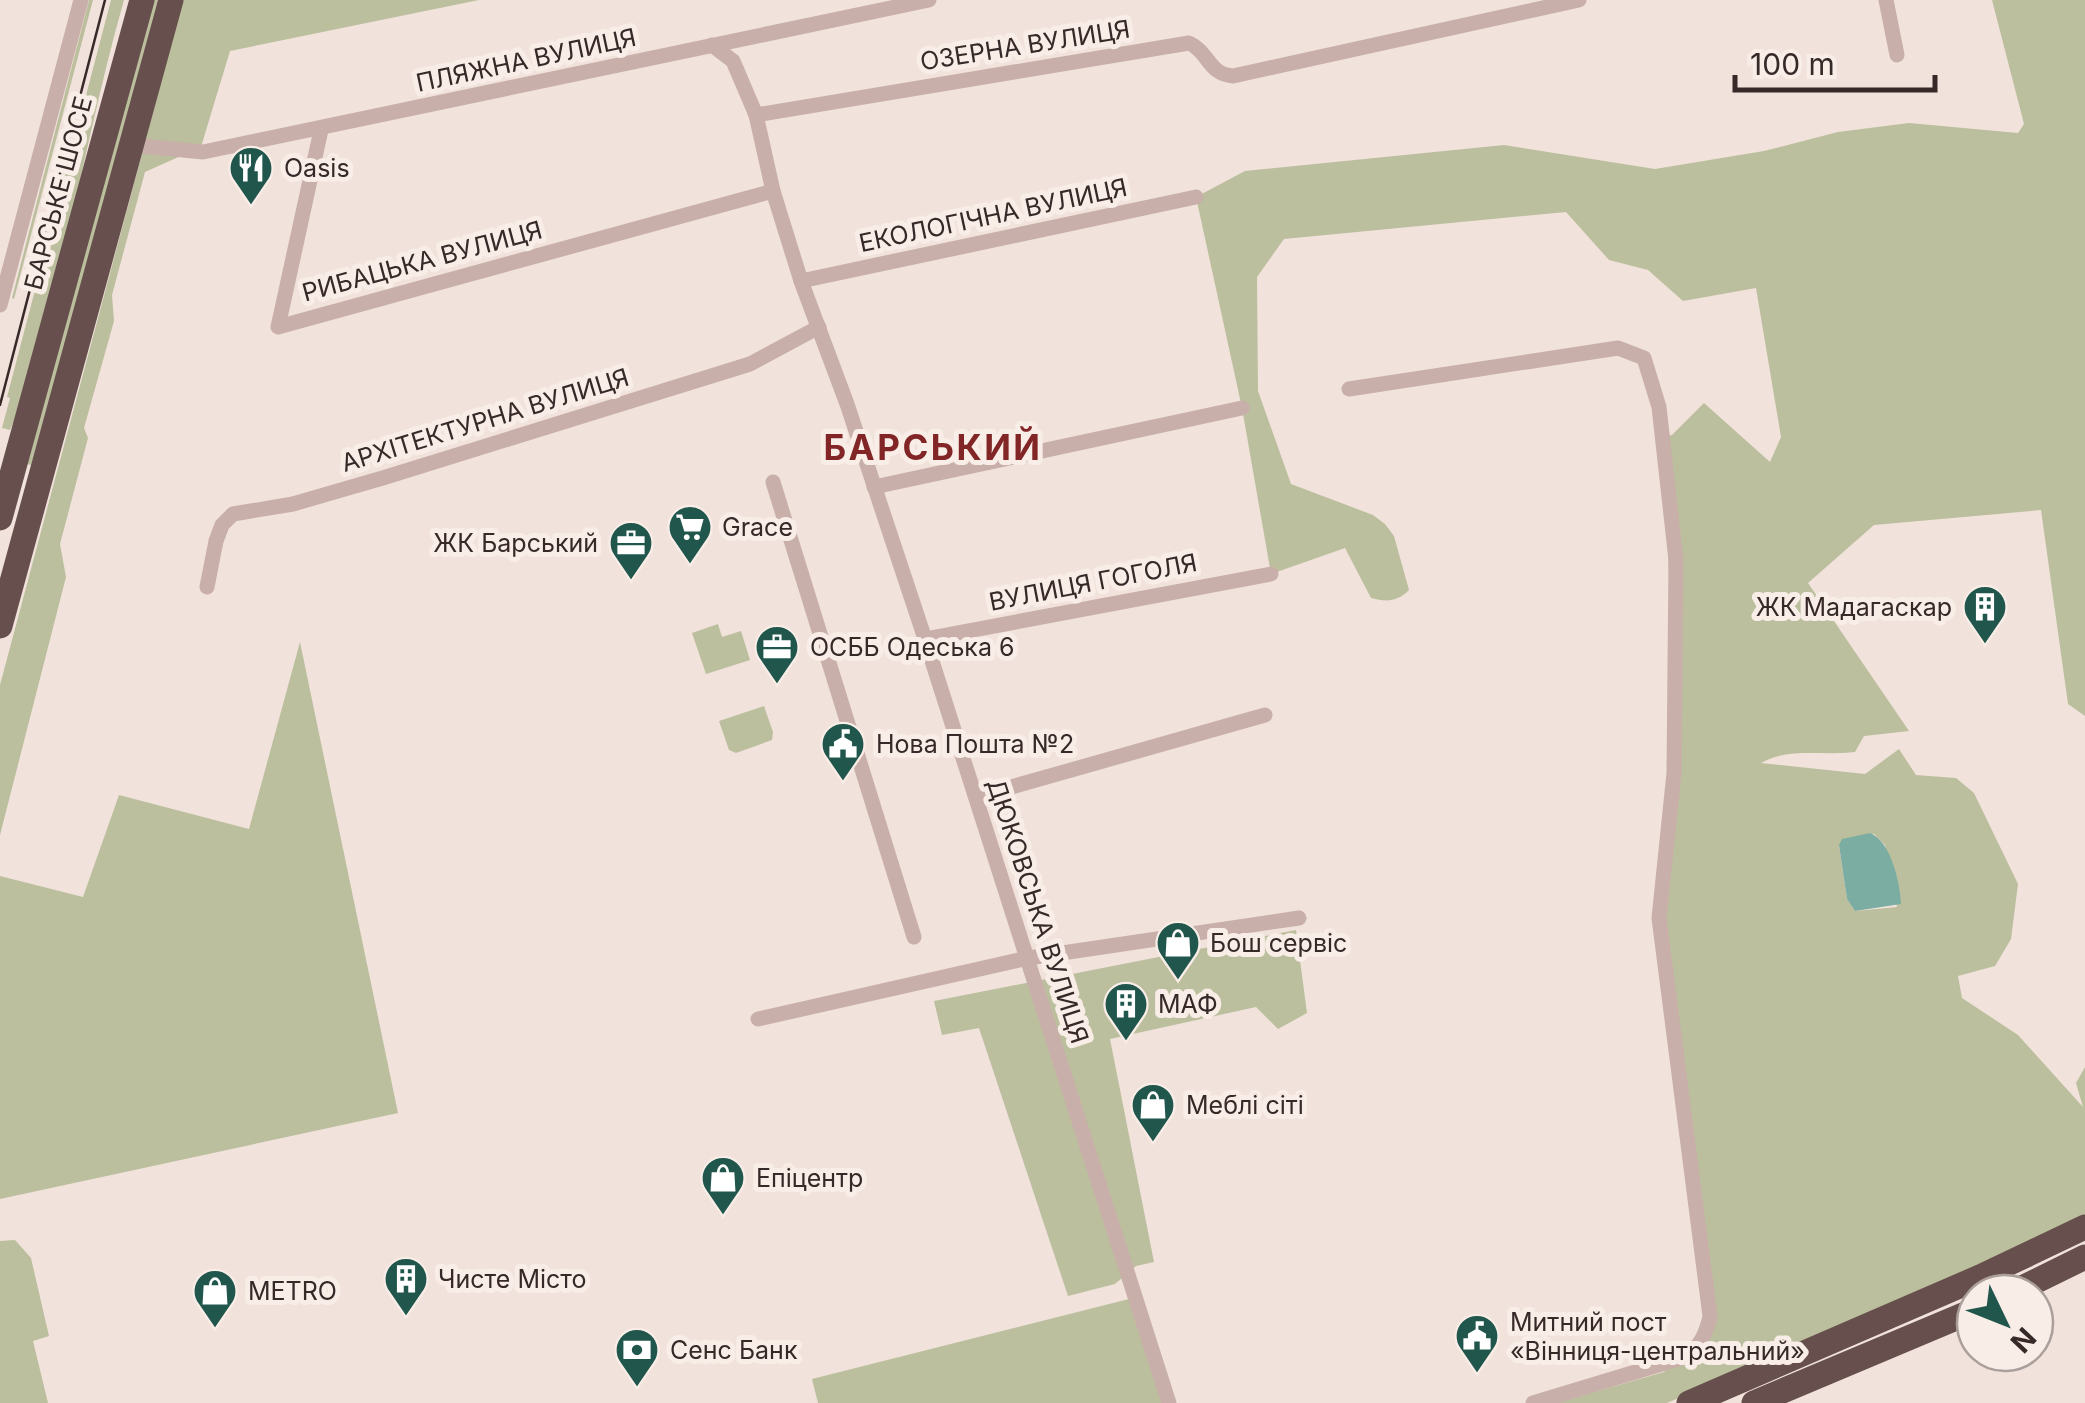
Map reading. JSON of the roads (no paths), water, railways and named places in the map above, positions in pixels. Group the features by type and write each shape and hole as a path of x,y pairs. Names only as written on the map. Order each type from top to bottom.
{"highway":[{"name":"БАРСЬКЕ ШОСЕ","path":"0,518 142,0"},
{"path":"0,626 171,0"},
{"path":"10,482 38,489"},
{"path":"1689,1403 1980,1277 2085,1227"},
{"path":"2053,1273 2085,1257"},
{"path":"1754,1403 1955,1318"}],"street":[{"path":"0,305 81,0"},
{"name":"ПЛЯЖНА ВУЛИЦЯ","path":"132,146 202,152 930,0"},
{"name":"ОЗЕРНА ВУЛИЦЯ","path":"756,116 1189,43 1200,48 1211,68 1221,75 1233,76 1579,0"},
{"path":"1886,0 1897,56"},
{"name":"ДЮКОВСЬКА ВУЛИЦЯ","path":"712,45 733,61 756,116 773,191 801,281 925,639 1169,1403"},
{"name":"РИБАЦЬКА ВУЛИЦЯ","path":"321,130 278,327 773,191"},
{"name":"ЕКОЛОГІЧНА ВУЛИЦЯ","path":"801,281 1196,197"},
{"name":"АРХІТЕКТУРНА ВУЛИЦЯ","path":"207,587 216,541 232,514 294,504 750,364 819,327"},
{"path":"1349,389 1618,348 1644,358 1659,408 1676,579 1674,772 1659,918 1710,1316 1706,1334 1696,1349 1684,1357 1533,1403"},
{"path":"874,487 1242,408"},
{"path":"773,482 914,937"},
{"name":"ВУЛИЦЯ ГОГОЛЯ","path":"925,639 1271,574"},
{"path":"976,797 1266,715"},
{"path":"758,1019 1028,958 1299,918"}],"water":[{"path":"1870,833 1889,853 1901,904 1855,911 1847,899 1839,845 1842,839"}],"tram line":[{"path":"0,405 105,0"}],"place":[{"name":"Oasis","path":"251,206"},
{"name":"Grace","path":"690,565"},
{"name":"ЖК Барський","path":"631,581"},
{"name":"ЖК Мадагаскар","path":"1985,645"},
{"name":"ОСББ Одеська 6","path":"777,685"},
{"name":"Нова Пошта №2","path":"843,782"},
{"name":"Бош сервіс","path":"1178,981"},
{"name":"МАФ","path":"1126,1042"},
{"name":"Меблі сіті","path":"1153,1143"},
{"name":"Епіцентр","path":"723,1216"},
{"name":"Чисте Місто","path":"406,1317"},
{"name":"METRO","path":"215,1329"},
{"name":"Митний пост «Вінниця-центральний»","path":"1477,1374"},
{"name":"Сенс Банк","path":"637,1388"}],"district":[{"name":"БАРСЬКИЙ","path":"933,447"}]}
